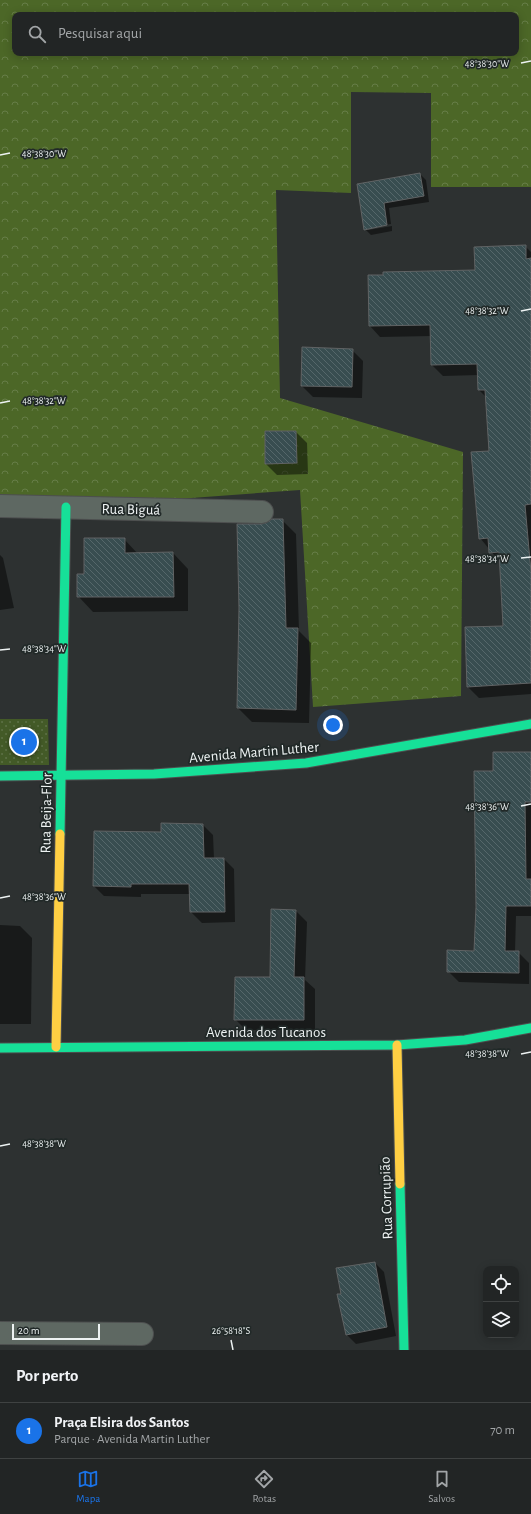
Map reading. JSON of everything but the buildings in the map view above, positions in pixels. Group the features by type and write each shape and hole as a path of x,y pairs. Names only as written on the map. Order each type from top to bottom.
{"street":[{"name":"Rua Biguá","path":"0,506 262,512"},
{"name":"Rua Beija-Flor","path":"56,1047 66,507"},
{"name":"Avenida Martin Luther","path":"0,776 154,774 306,763 531,724"},
{"name":"Avenida dos Tucanos","path":"0,1048 397,1045 449,1043 494,1038 531,1028"},
{"name":"Rua Corrupião","path":"397,1045 404,1350"},
{"path":"0,1333 142,1334"}],"green space":[{"path":"0,0 531,0 531,187 431,187 431,93 351,92 351,193 276,190 280,398 463,452 461,696 313,707 300,490 0,512"},
{"path":"0,719 48,719 49,765 0,765"}],"traffic: fast":[{"path":"60,834 66,507"},
{"path":"0,776 154,774 306,763 531,724"},
{"path":"0,1048 397,1045 465,1040 531,1028"},
{"path":"400,1184 404,1350"}],"traffic: slow":[{"path":"56,1047 60,834"},
{"path":"397,1045 400,1184"}],"place":[{"name":"Praça Elsira dos Santos","path":"24,742"}]}
